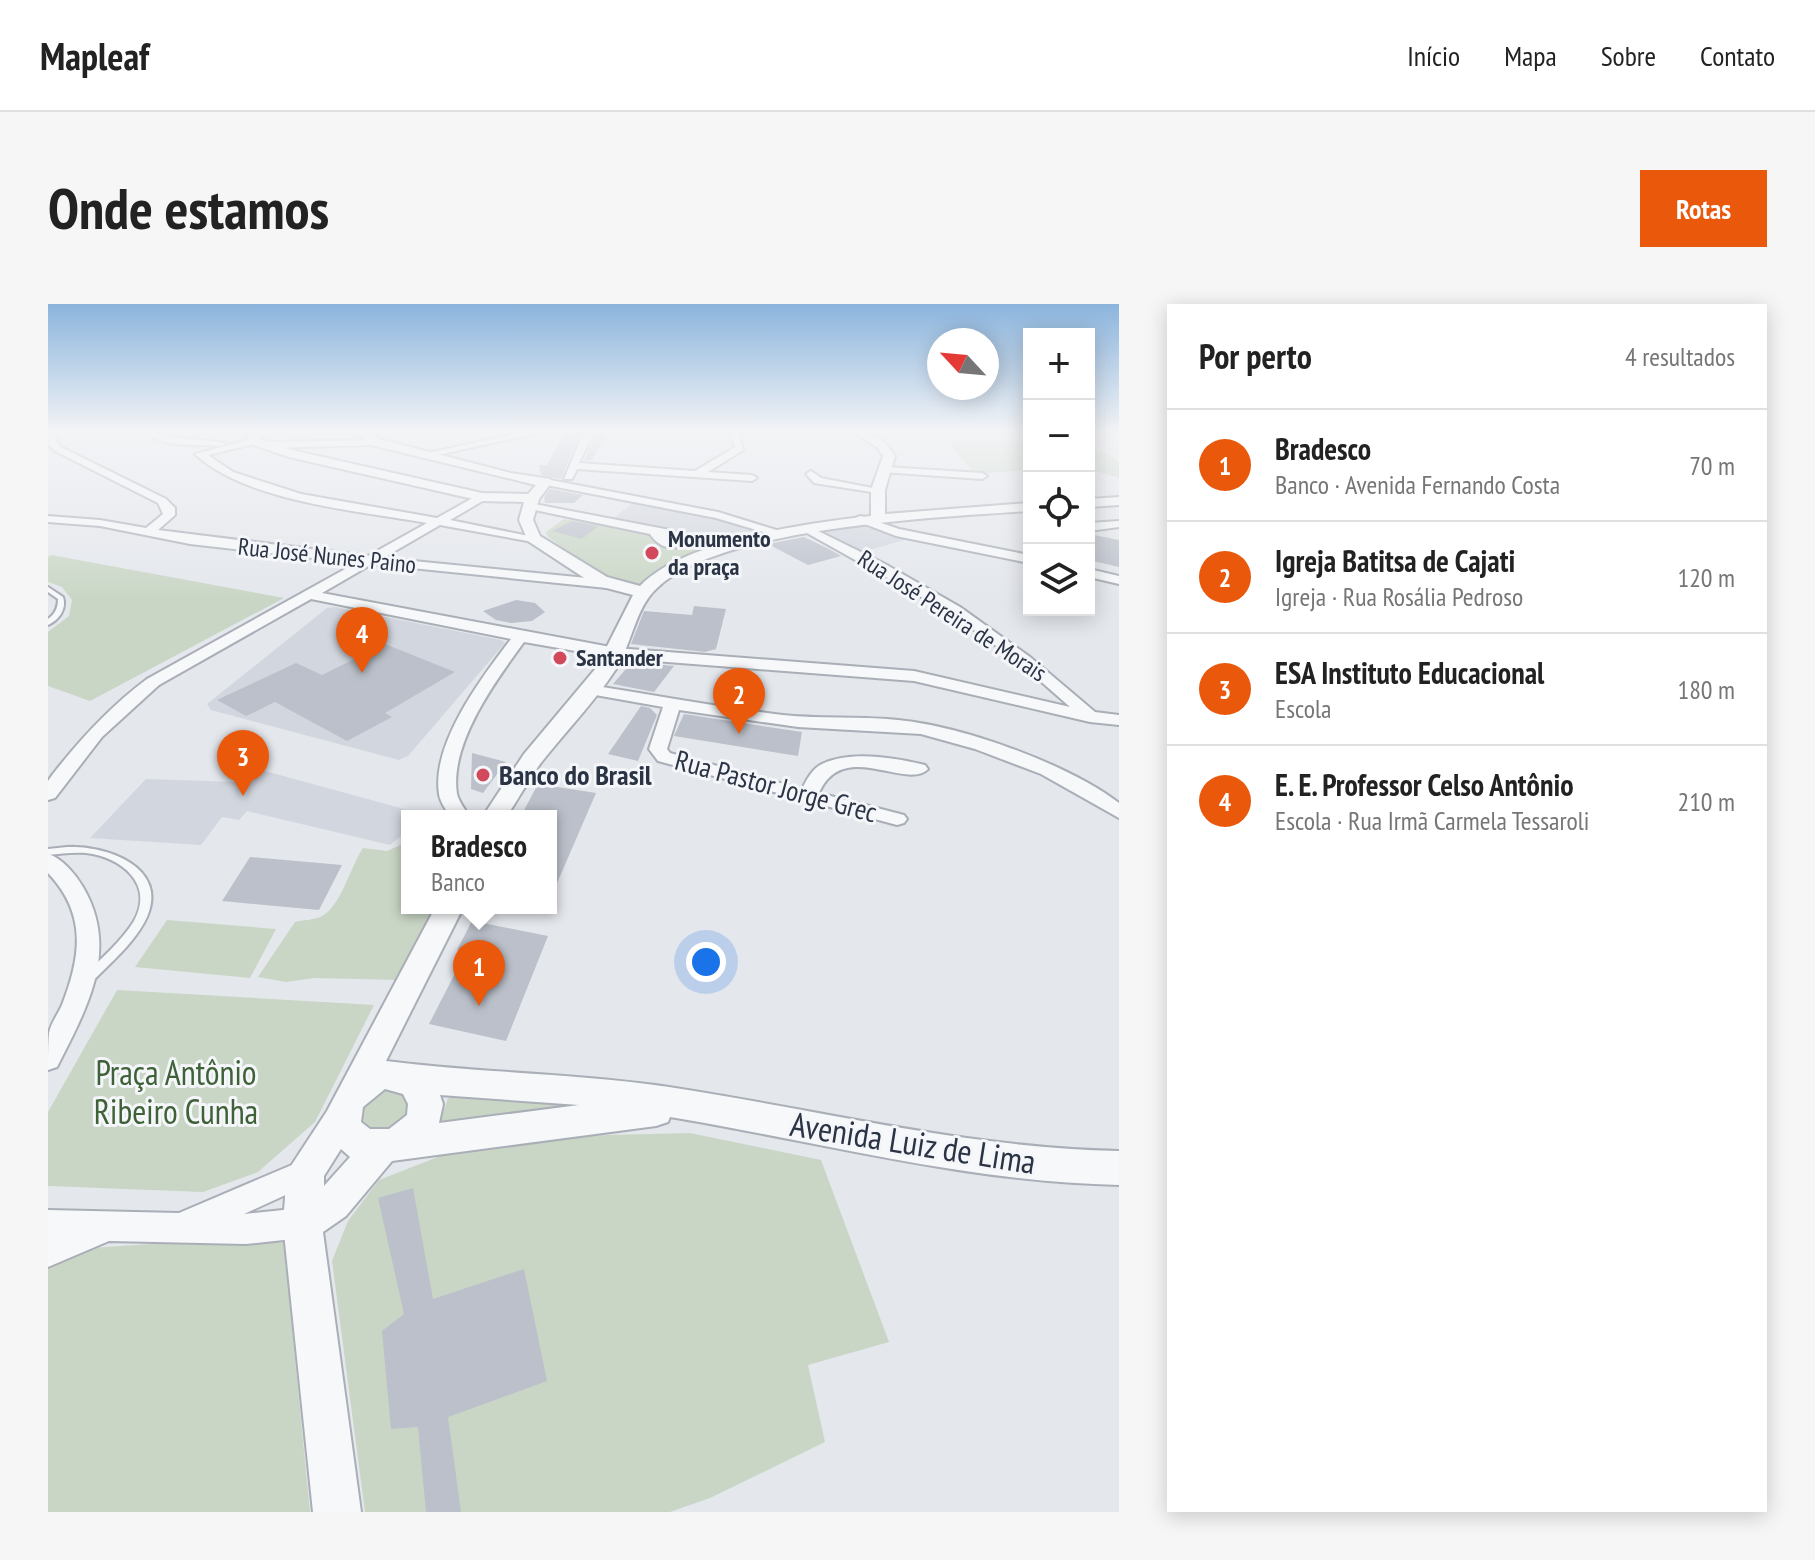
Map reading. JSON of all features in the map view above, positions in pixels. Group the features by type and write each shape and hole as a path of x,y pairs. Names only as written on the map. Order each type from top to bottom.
{"street":[{"path":"135,487 169,508 169,515 148,533"},
{"path":"266,487 299,497 533,538 607,584 643,592"},
{"path":"428,487 455,495 526,501 655,531"},
{"path":"518,487 526,501 526,520 533,538"},
{"path":"526,501 540,487"},
{"path":"576,487 718,515 780,533"},
{"path":"860,487 878,490 870,518"},
{"path":"48,794 93,735 121,706 153,682 482,497"},
{"path":"1095,503 1119,501"},
{"path":"410,518 436,505"},
{"path":"499,810 521,775 616,653 631,612 653,582 692,560 804,528 870,518 1023,507"},
{"path":"870,518 896,532 1023,558"},
{"name":"Rua José Nunes Paino","path":"48,519 100,523 148,533 364,561 607,584"},
{"path":"1095,526 1119,524"},
{"name":"Rua José Pereira de Morais","path":"804,528 888,570 951,610 1043,673 1090,717"},
{"path":"1095,574 1119,580"},
{"path":"309,594 520,637 616,653 914,676 1090,717 1119,720"},
{"path":"456,810 448,794 458,738 488,679 520,637"},
{"path":"590,690 784,720 921,728 982,746 1093,793 1119,812"},
{"name":"Rua Pastor Jorge Grec","path":"673,703 658,749 664,757 897,819"},
{"path":"48,765 93,735"},
{"path":"808,797 820,774 831,766 867,764 919,769"},
{"path":"48,861 74,885 87,911 90,940 84,983 48,1059"},
{"path":"337,1512 302,1223 306,1172 346,1106 446,914"},
{"path":"399,1075 410,1079 425,1095 424,1119 405,1139 387,1145 362,1145 351,1138 344,1129 346,1106 372,1079 399,1075"},
{"name":"Avenida Luiz de Lima","path":"410,1079 519,1083 707,1108 1014,1161 1119,1168"},
{"name":"Avenida Luiz de Lima","path":"387,1145 622,1114 707,1108"},
{"path":"48,1225 246,1229 302,1223 333,1203 387,1145"},
{"path":"182,1226 306,1172"},
{"path":"48,1252 105,1227"}],"lane":[{"path":"48,589 61,598 63,606 48,623"},
{"path":"48,852 86,850 109,855 140,876 148,890 148,902 139,921 84,983"}],"shaded area":[{"path":"632,503 721,519 766,532 719,547 679,533 612,520"},
{"path":"865,522 880,530 915,537 862,552 817,530"},
{"path":"335,607 505,643 408,756 399,760 211,710 207,704 327,608"},
{"path":"254,768 408,810 401,810 401,836 390,845 247,811 239,820 222,817 201,845 90,838 146,779 235,782"}],"green space":[{"path":"564,519 652,533 659,544 666,546 709,548 685,557 638,586 608,580 548,537 546,532"},
{"path":"51,555 284,598 90,701 48,686 48,632 69,616 72,600 62,587 48,582 48,557"},
{"path":"401,845 401,914 437,914 400,980 315,978 286,982 258,977 295,922 320,917 334,905 363,848 387,851"},
{"path":"167,920 276,929 250,978 135,967"},
{"name":"Praça Antônio Ribeiro Cunha","path":"117,990 374,1005 315,1122 258,1172 203,1192 48,1186 48,1112"},
{"path":"403,1082 418,1115 370,1141 352,1102 359,1093"},
{"path":"451,1090 582,1101 568,1107 440,1121"},
{"path":"690,1133 821,1160 889,1342 808,1365 825,1442 710,1498 670,1512 365,1512 332,1261 348,1221 379,1180 471,1144 568,1136"},
{"path":"283,1235 310,1512 48,1512 48,1257 62,1250"}],"building":[{"path":"550,489 583,495 574,503 545,503 544,497"},
{"path":"572,521 598,526 582,539 552,531"},
{"path":"1095,535 1119,540 1119,567 1095,561"},
{"path":"804,537 841,556 808,565 768,544"},
{"path":"516,600 535,603 545,612 532,621 511,623 496,620 483,611"},
{"path":"694,606 726,609 716,649 705,652 631,644 644,611 692,615"},
{"path":"385,644 455,672 385,713 392,717 347,741 275,702 246,716 217,700 296,663 322,675"},
{"path":"632,662 674,666 654,692 613,684"},
{"path":"641,706 650,708 657,715 638,761 608,754"},
{"path":"684,714 802,732 798,756 674,736"},
{"name":"Banco do Brasil","path":"472,753 506,762 483,793 471,789"},
{"path":"538,784 596,793 557,883 557,810 524,810"},
{"path":"250,857 342,865 319,910 222,901"},
{"path":"472,921 548,936 506,1041 429,1024 466,952 457,950"},
{"path":"413,1188 433,1299 524,1269 547,1381 448,1417 461,1512 426,1512 418,1427 391,1429 382,1331 404,1314 378,1198"}],"place":[{"name":"Monumento da praça","path":"652,553"},
{"name":"Santander","path":"560,658"},
{"name":"E. E. Professor Celso Antônio","path":"362,673"},
{"name":"Igreja Batitsa de Cajati","path":"739,734"},
{"name":"Banco do Brasil","path":"483,775"},
{"name":"ESA Instituto Educacional","path":"243,796"},
{"name":"Bradesco","path":"479,1006"}]}
